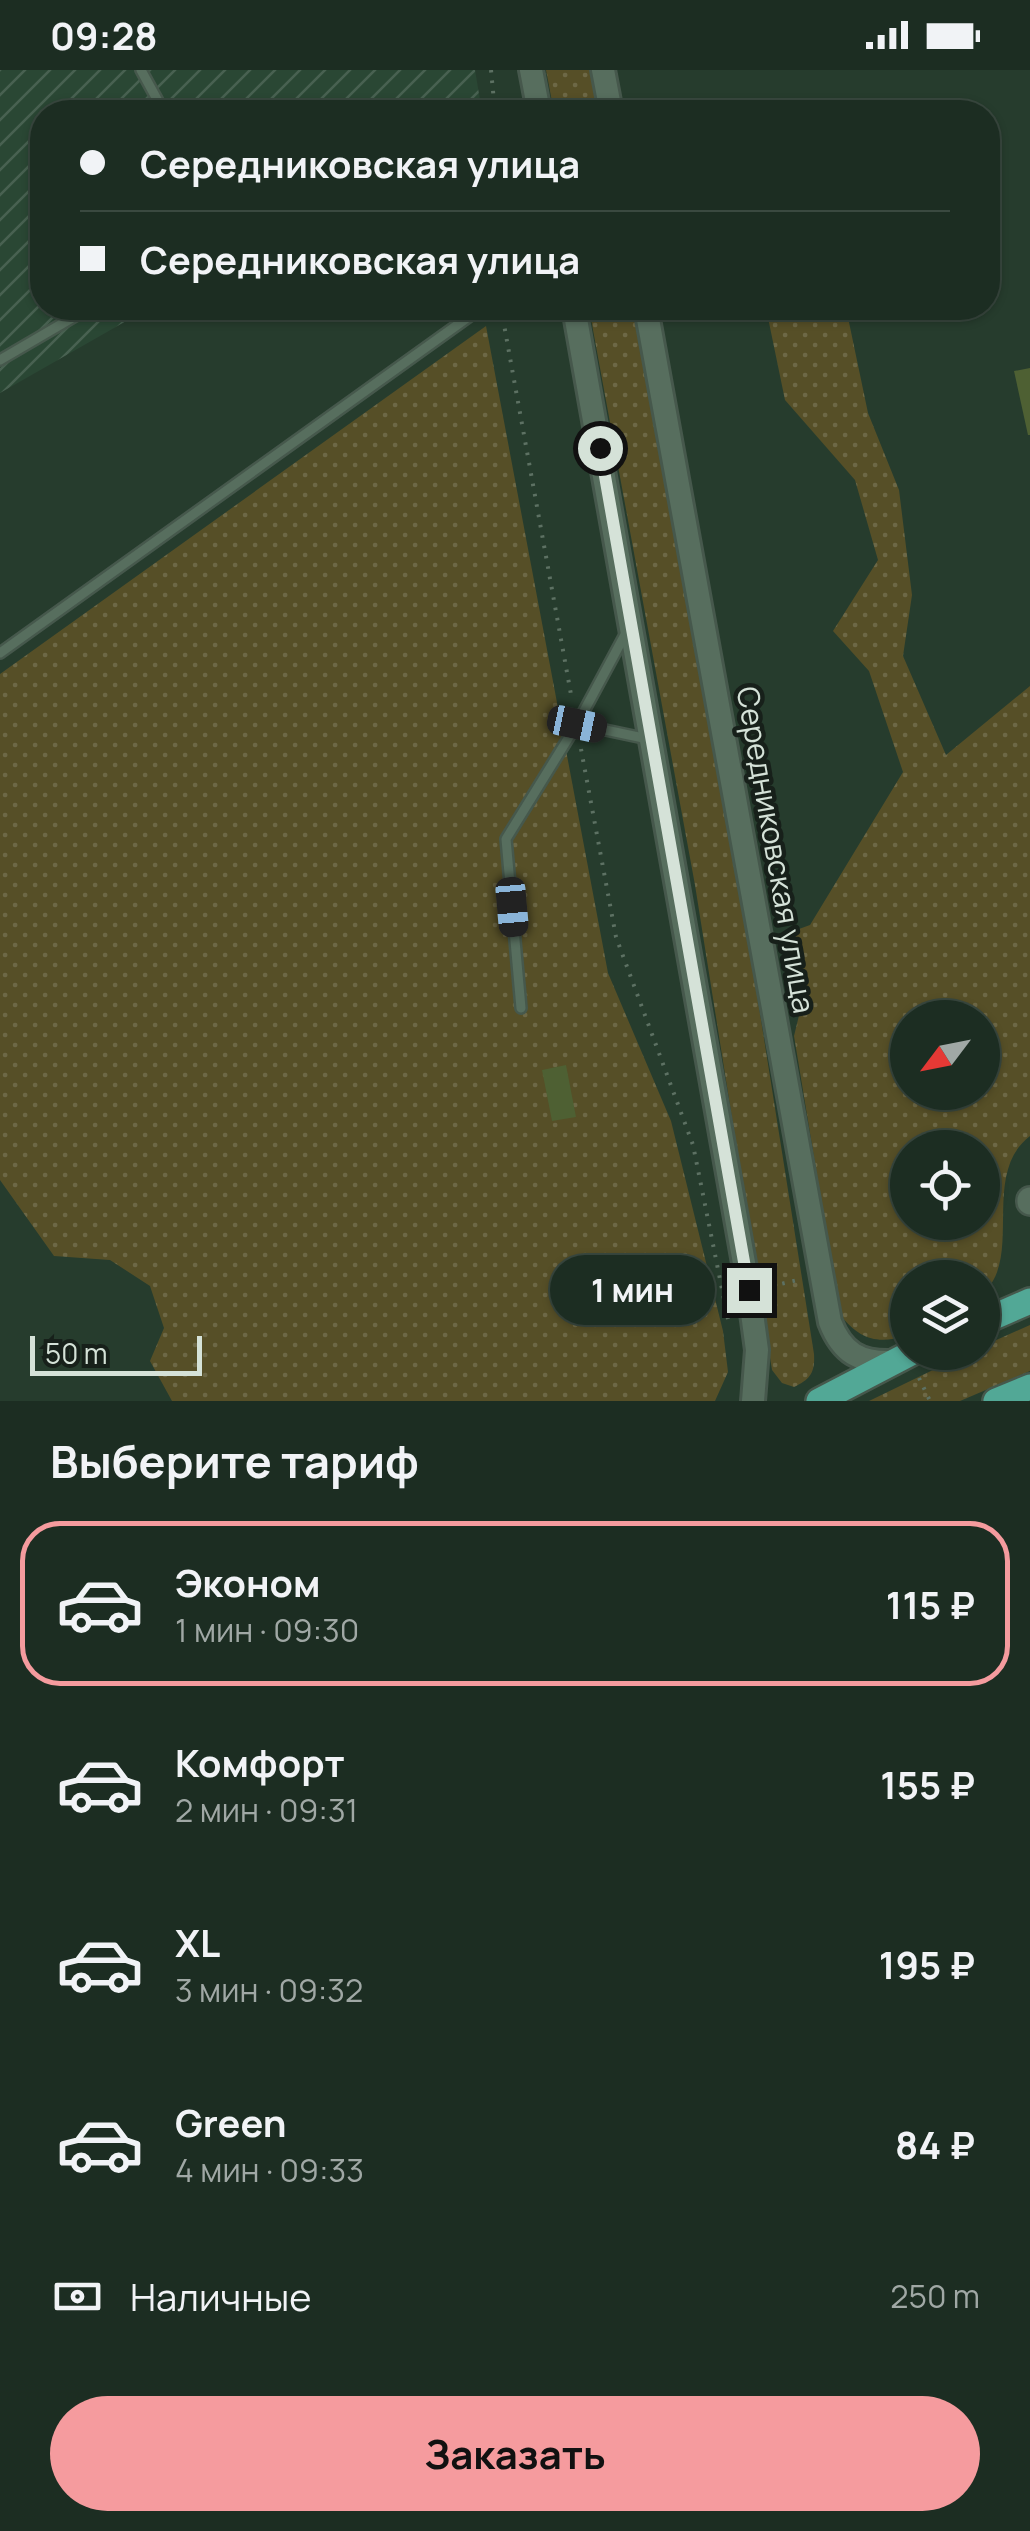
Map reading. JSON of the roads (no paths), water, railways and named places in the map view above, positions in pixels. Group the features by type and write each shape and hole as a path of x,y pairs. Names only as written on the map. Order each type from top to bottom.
{"main road":[{"path":"1000,1314 1030,1301"},
{"path":"819,1401 892,1370"},
{"path":"996,1401 1030,1387"}],"street":[{"path":"531,70 537,100"},
{"path":"604,70 609,100"},
{"path":"576,320 749,1290 757,1350 753,1401"},
{"name":"Середниковская улица","path":"648,320 830,1322 849,1354 869,1363 890,1363"}],"lane":[{"path":"141,70 157,100"},
{"path":"0,360 69,320"},
{"path":"0,653 464,320"},
{"path":"521,1008 506,839 577,724 631,624"},
{"path":"577,724 651,740"}]}
